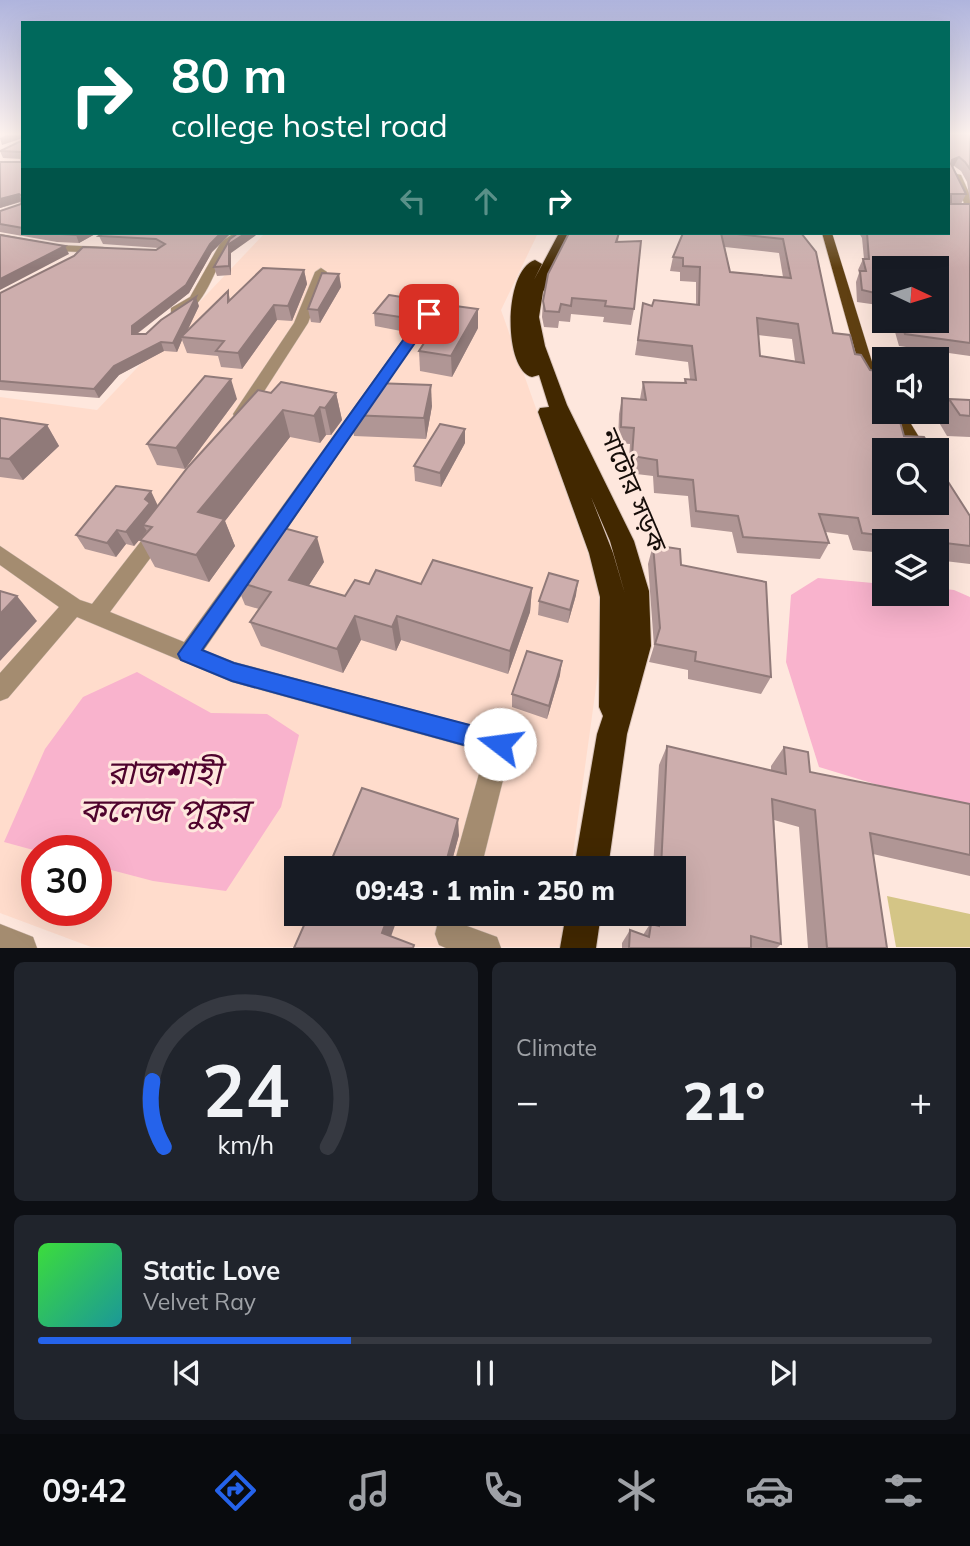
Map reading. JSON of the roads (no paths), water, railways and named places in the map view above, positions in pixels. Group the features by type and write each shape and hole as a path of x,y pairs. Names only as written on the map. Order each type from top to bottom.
{"highway":[{"path":"552,235 520,289 515,321 519,338 601,553 613,597 612,734"},
{"name":"নাটোর সড়ক","path":"564,235 535,292 531,317 537,346 558,405 622,541 637,591 638,646 612,734 593,856"},
{"path":"578,947 582,926"}],"main road":[{"path":"828,235 866,365 872,374"}],"street":[{"path":"957,179 970,208 958,209"},
{"path":"168,318 195,299 225,244 239,235"},
{"path":"0,237 57,248 113,250"},
{"path":"73,260 83,249 100,238"},
{"path":"228,433 301,323 321,272"},
{"path":"188,654 443,293"},
{"path":"95,615 168,521"},
{"path":"0,554 73,606 232,672 500,744 470,856"},
{"path":"0,690 73,606"},
{"path":"0,939 22,947"}],"water":[{"path":"818,578 872,583 872,606 949,606 949,589 970,597 970,813 819,767 786,662 791,595"},
{"name":"রাজশাহী কলেজ পুকুর","path":"137,672 211,713 267,714 299,735 281,807 226,891 153,881 112,870 112,835 21,835 21,847 4,842 45,749 83,697"}]}
